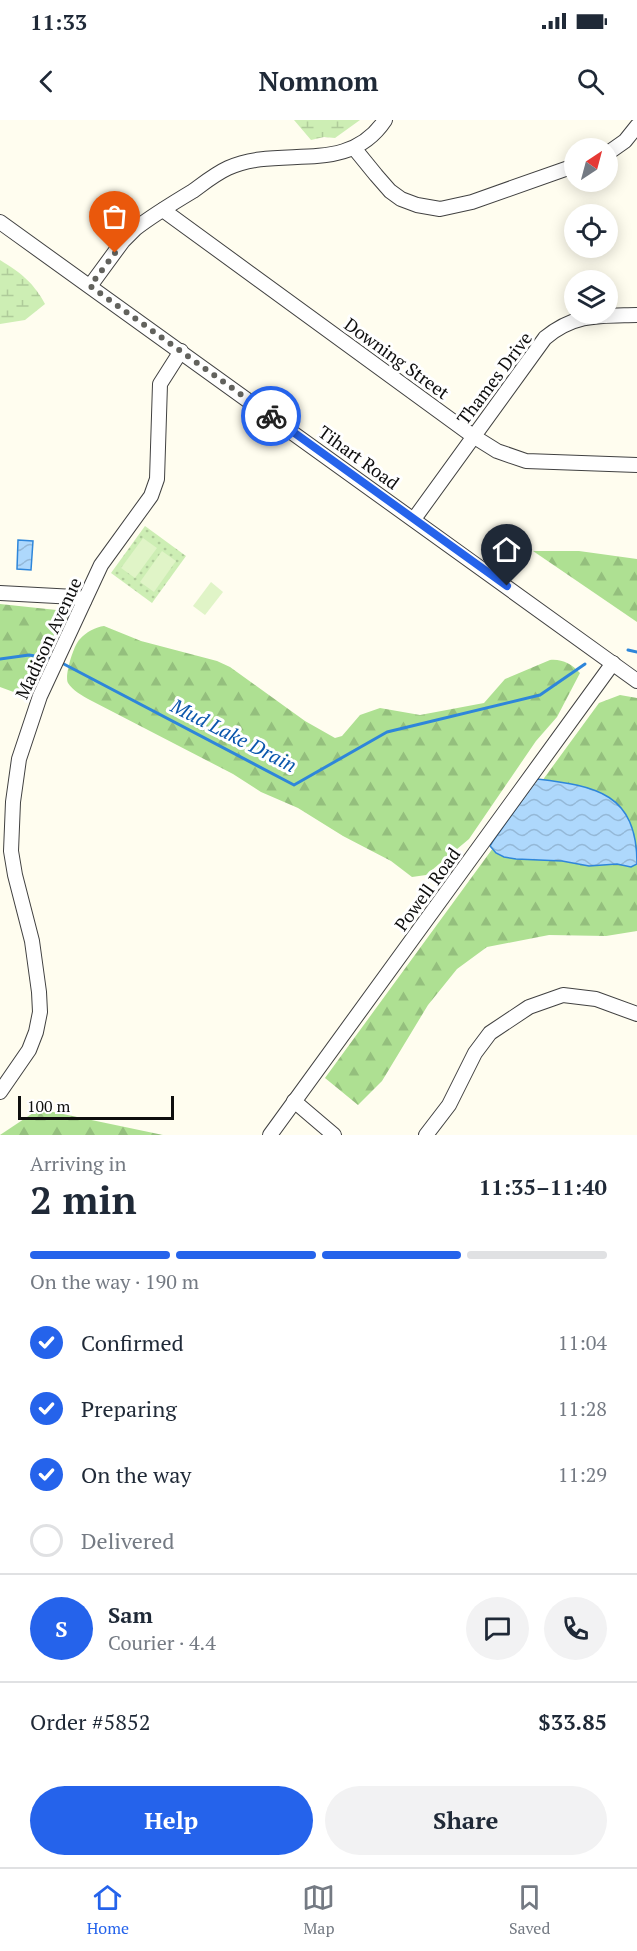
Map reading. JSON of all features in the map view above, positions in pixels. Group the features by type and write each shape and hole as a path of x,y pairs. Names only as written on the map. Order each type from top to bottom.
{"street":[{"path":"90,286 129,235 144,221 227,168 267,157 333,155 354,148 371,136 385,120"},
{"path":"618,146 637,126"},
{"path":"354,148 390,191 401,199 417,205 441,209 472,202 564,170"},
{"name":"Downing Street","path":"163,210 473,436 497,451 526,461 637,465"},
{"name":"Tihart Road","path":"0,222 637,681"},
{"name":"Thames Drive","path":"414,519 538,345 552,332 569,322 587,316 637,315"},
{"name":"Madison Avenue","path":"0,1092 29,1050 36,1032 39,1012 39,992 32,941 11,851 11,827 19,759 33,714 101,565 151,496 157,479 160,384 180,351"},
{"path":"0,594 75,597 84,601"},
{"name":"Powell Road","path":"270,1135 613,663"},
{"path":"426,1135 449,1105 475,1053 490,1033 529,1007 563,995 596,999 637,1014"},
{"path":"294,1101 334,1135"}],"green space":[{"path":"294,120 360,120 335,138 324,137 311,140"},
{"path":"0,260 26,279 45,304 25,320 0,324"},
{"path":"145,526 186,556 152,603 111,573"},
{"path":"143,538 157,548 135,578 121,568"},
{"path":"162,551 176,561 154,592 140,582"},
{"path":"533,551 579,551 637,559 637,622"},
{"path":"211,582 223,592 205,615 193,606"},
{"path":"0,604 66,611 65,630 42,662 30,687 19,694 0,687"},
{"path":"104,626 141,641 217,661 230,667 305,721 335,738 342,736 360,715 380,708 420,715 484,703 505,679 550,660 566,663 580,673 557,717 536,741 469,839 426,875 412,877 391,861 343,836 298,808 261,792 233,774 75,690 67,679 68,667 75,647 85,634"},
{"path":"620,695 637,698 637,931 606,936 549,935 487,947 457,969 428,1005 382,1081 358,1105 325,1078 599,703"},
{"path":"39,1109 163,1135 0,1135"}],"water":[{"path":"18,540 33,541 31,570 17,569"},
{"path":"537,779 595,790 621,808 630,822 635,840 637,864 631,867 617,864 589,866 562,861 516,859 496,853 490,846"}],"waterway":[{"name":"Mud Lake Drain","path":"628,650 637,652"},
{"name":"Mud Lake Drain","path":"0,659 29,655 54,659"},
{"name":"Mud Lake Drain","path":"60,662 294,785 387,732 540,695 585,664"}],"way so far":[{"path":"115,253 90,286 271,416"}],"route":[{"path":"271,416 507,586"}]}
